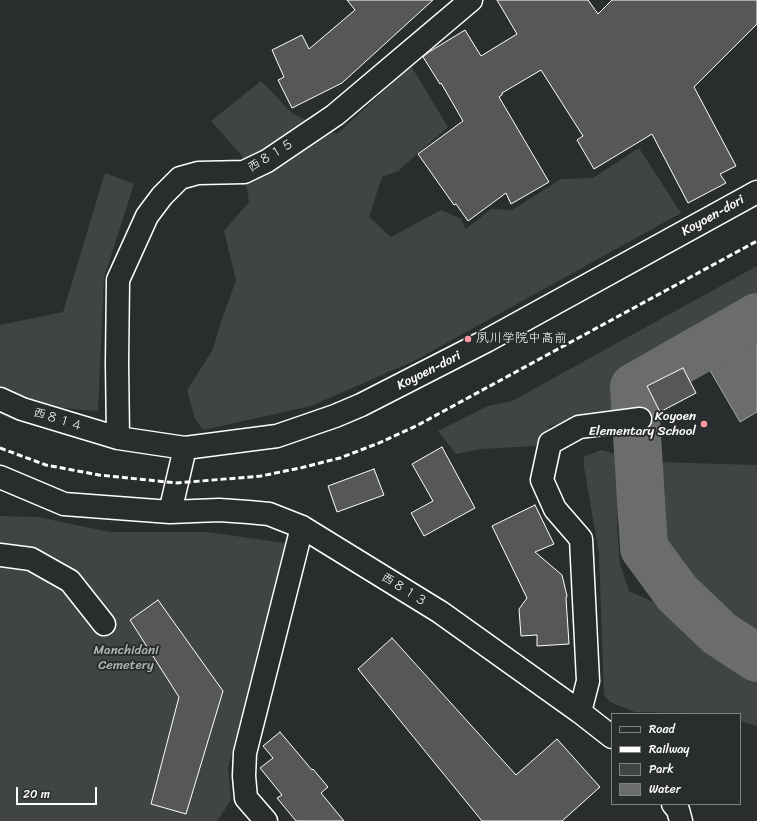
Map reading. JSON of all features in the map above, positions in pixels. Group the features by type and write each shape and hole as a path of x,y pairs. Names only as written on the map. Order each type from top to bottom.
{"street":[{"name":"西８１５","path":"118,438 118,280 147,216 162,196 180,178 198,172 244,172 267,161 335,114 471,0"},
{"name":"Koyoen-dori","path":"118,438 185,448 277,436 329,419 362,405 486,341 757,192"},
{"name":"西８１４","path":"0,399 22,409 118,438"},
{"path":"580,712 588,681 581,539 555,509 542,480 550,443 580,427 640,419"},
{"path":"170,512 185,448"},
{"name":"西８１３","path":"0,477 64,504 170,512 219,510 255,512 269,514 302,527 440,612 580,712 611,736"},
{"path":"266,821 246,798 244,776 245,753 302,527"},
{"path":"0,555 31,559 70,581 104,624"},
{"path":"674,805 678,810 682,821"}],"green space":[{"path":"411,66 448,127 398,171 382,177 369,217 391,237 441,210 461,219 466,229 491,209 512,210 561,179 593,178 639,148 681,213 414,361 311,406 203,430 195,419 187,390 212,351 236,280 224,231 249,202 242,156 211,121 261,81 293,114 337,134"},
{"path":"105,173 134,184 104,278 98,411 61,408 17,421 0,414 0,325 63,312"},
{"path":"757,266 757,323 641,387 645,408 550,426 535,446 481,449 456,454 438,431 488,406 512,401"},
{"path":"601,450 620,455 617,526 620,564 629,591 706,625 757,663 757,726 741,721 741,713 635,712 610,702 604,695 599,554 584,467 584,457"},
{"path":"657,462 757,465 757,629 685,581 669,555"},
{"name":"Manchidani Cemetery","path":"0,516 38,517 109,532 206,532 285,543 228,768 231,800 217,821 0,821"}],"water":[{"path":"757,339 757,412 740,422 708,367"}],"building":[{"path":"347,0 433,0 342,83 292,108 278,80 284,77 272,50 302,35 309,49 355,10"},
{"path":"497,0 588,0 598,14 612,0 757,0 757,24 694,87 736,166 720,174 726,183 688,203 652,134 594,169 577,140 583,136 541,70 502,93 499,97 549,182 511,204 506,193 468,221 456,204 454,205 418,154 463,121 441,83 440,84 423,57 465,30 481,56 517,34"},
{"path":"683,368 696,393 660,412 647,386"},
{"path":"442,447 475,508 424,536 411,513 433,501 412,464"},
{"path":"374,469 384,495 337,512 328,486"},
{"path":"535,505 554,544 535,552 562,575 567,596 569,644 537,646 537,635 521,636 519,609 527,598 492,526"},
{"path":"158,600 223,691 186,814 151,804 179,697 130,620"},
{"path":"392,638 516,775 557,739 600,787 562,821 482,821 358,669"},
{"path":"280,732 328,787 321,793 344,821 296,821 277,798 282,795 260,768 273,758 263,746"}],"waterway":[{"path":"757,317 634,387 644,548 677,593 719,633 757,658"}],"railway":[{"path":"0,448 46,465 99,475 177,483 261,476 340,458 379,443 418,425 757,241"}],"place":[{"name":"夙川学院中高前","path":"468,339"},
{"name":"Koyoen Elementary School","path":"704,424"}]}
